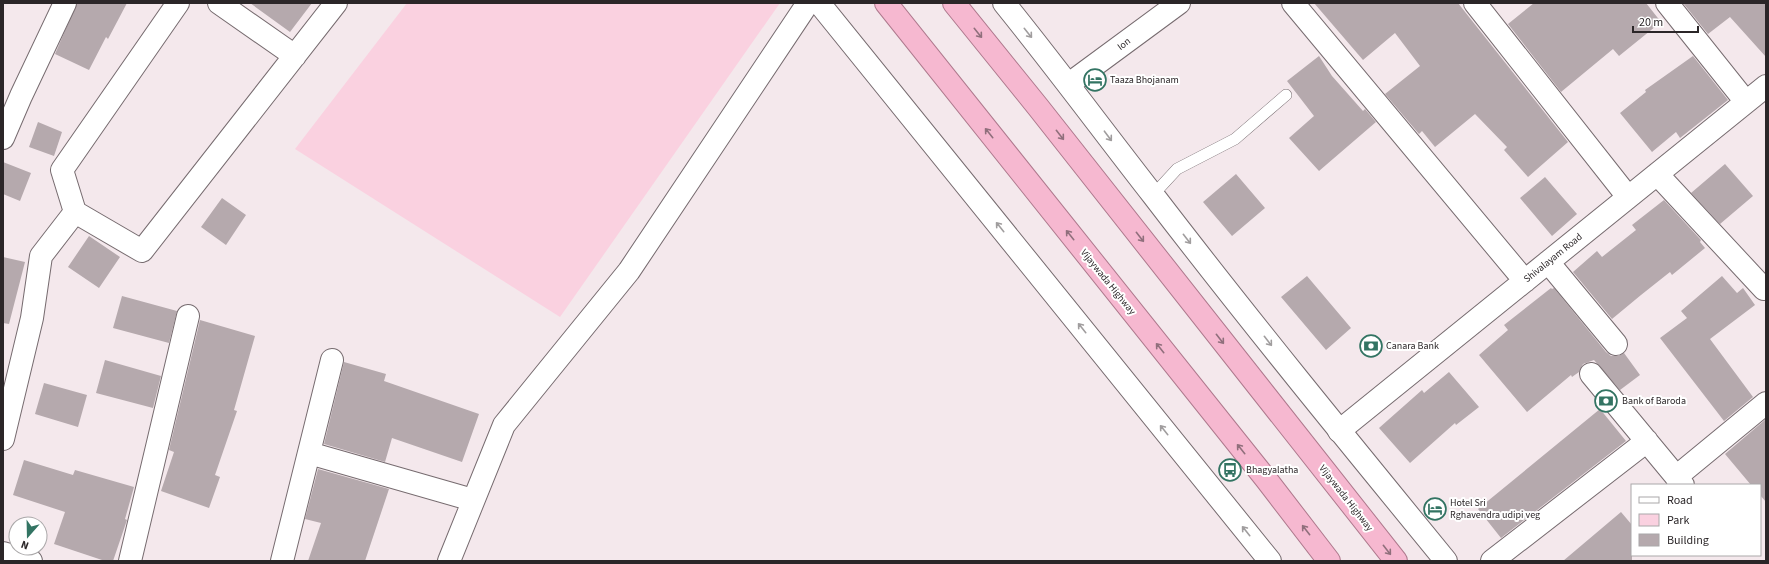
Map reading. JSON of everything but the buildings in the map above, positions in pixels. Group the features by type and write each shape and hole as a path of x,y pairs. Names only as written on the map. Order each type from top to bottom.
{"highway":[{"name":"Vijaywada Highway","path":"886,3 1330,561"},
{"name":"Vijaywada Highway","path":"954,3 1038,107 1396,561"}],"street":[{"path":"3,138 65,3"},
{"path":"178,3 62,170 76,212 142,251 336,3"},
{"path":"219,3 295,56"},
{"path":"449,561 504,424 630,272 808,3"},
{"path":"819,3 1270,561"},
{"path":"1004,3 1069,84 1153,195 1339,431 1446,561"},
{"name":"Ion","path":"1069,84 1179,3"},
{"path":"1293,3 1525,281"},
{"path":"1475,3 1628,198"},
{"path":"1667,3 1746,102"},
{"name":"Shivalayam Road","path":"1339,431 1766,86"},
{"path":"1657,174 1764,289 1766,287"},
{"path":"3,439 7,406 32,318 42,256 76,212"},
{"path":"1548,262 1616,344"},
{"path":"130,561 188,316"},
{"path":"282,561 332,360"},
{"path":"1591,374 1680,481 1766,404"},
{"path":"1492,561 1647,441"},
{"path":"310,453 473,500"},
{"path":"3,553 31,561"}],"lane":[{"path":"1153,195 1177,169 1235,139 1286,95"}],"green space":[{"path":"407,3 780,3 560,317 295,149"}],"place":[{"name":"Taaza Bhojanam","path":"1095,80"},
{"name":"Canara Bank","path":"1371,346"},
{"name":"Bank of Baroda","path":"1606,401"},
{"name":"Bhagyalatha","path":"1230,470"},
{"name":"Hotel Sri Rghavendra udipi veg","path":"1435,509"}]}
